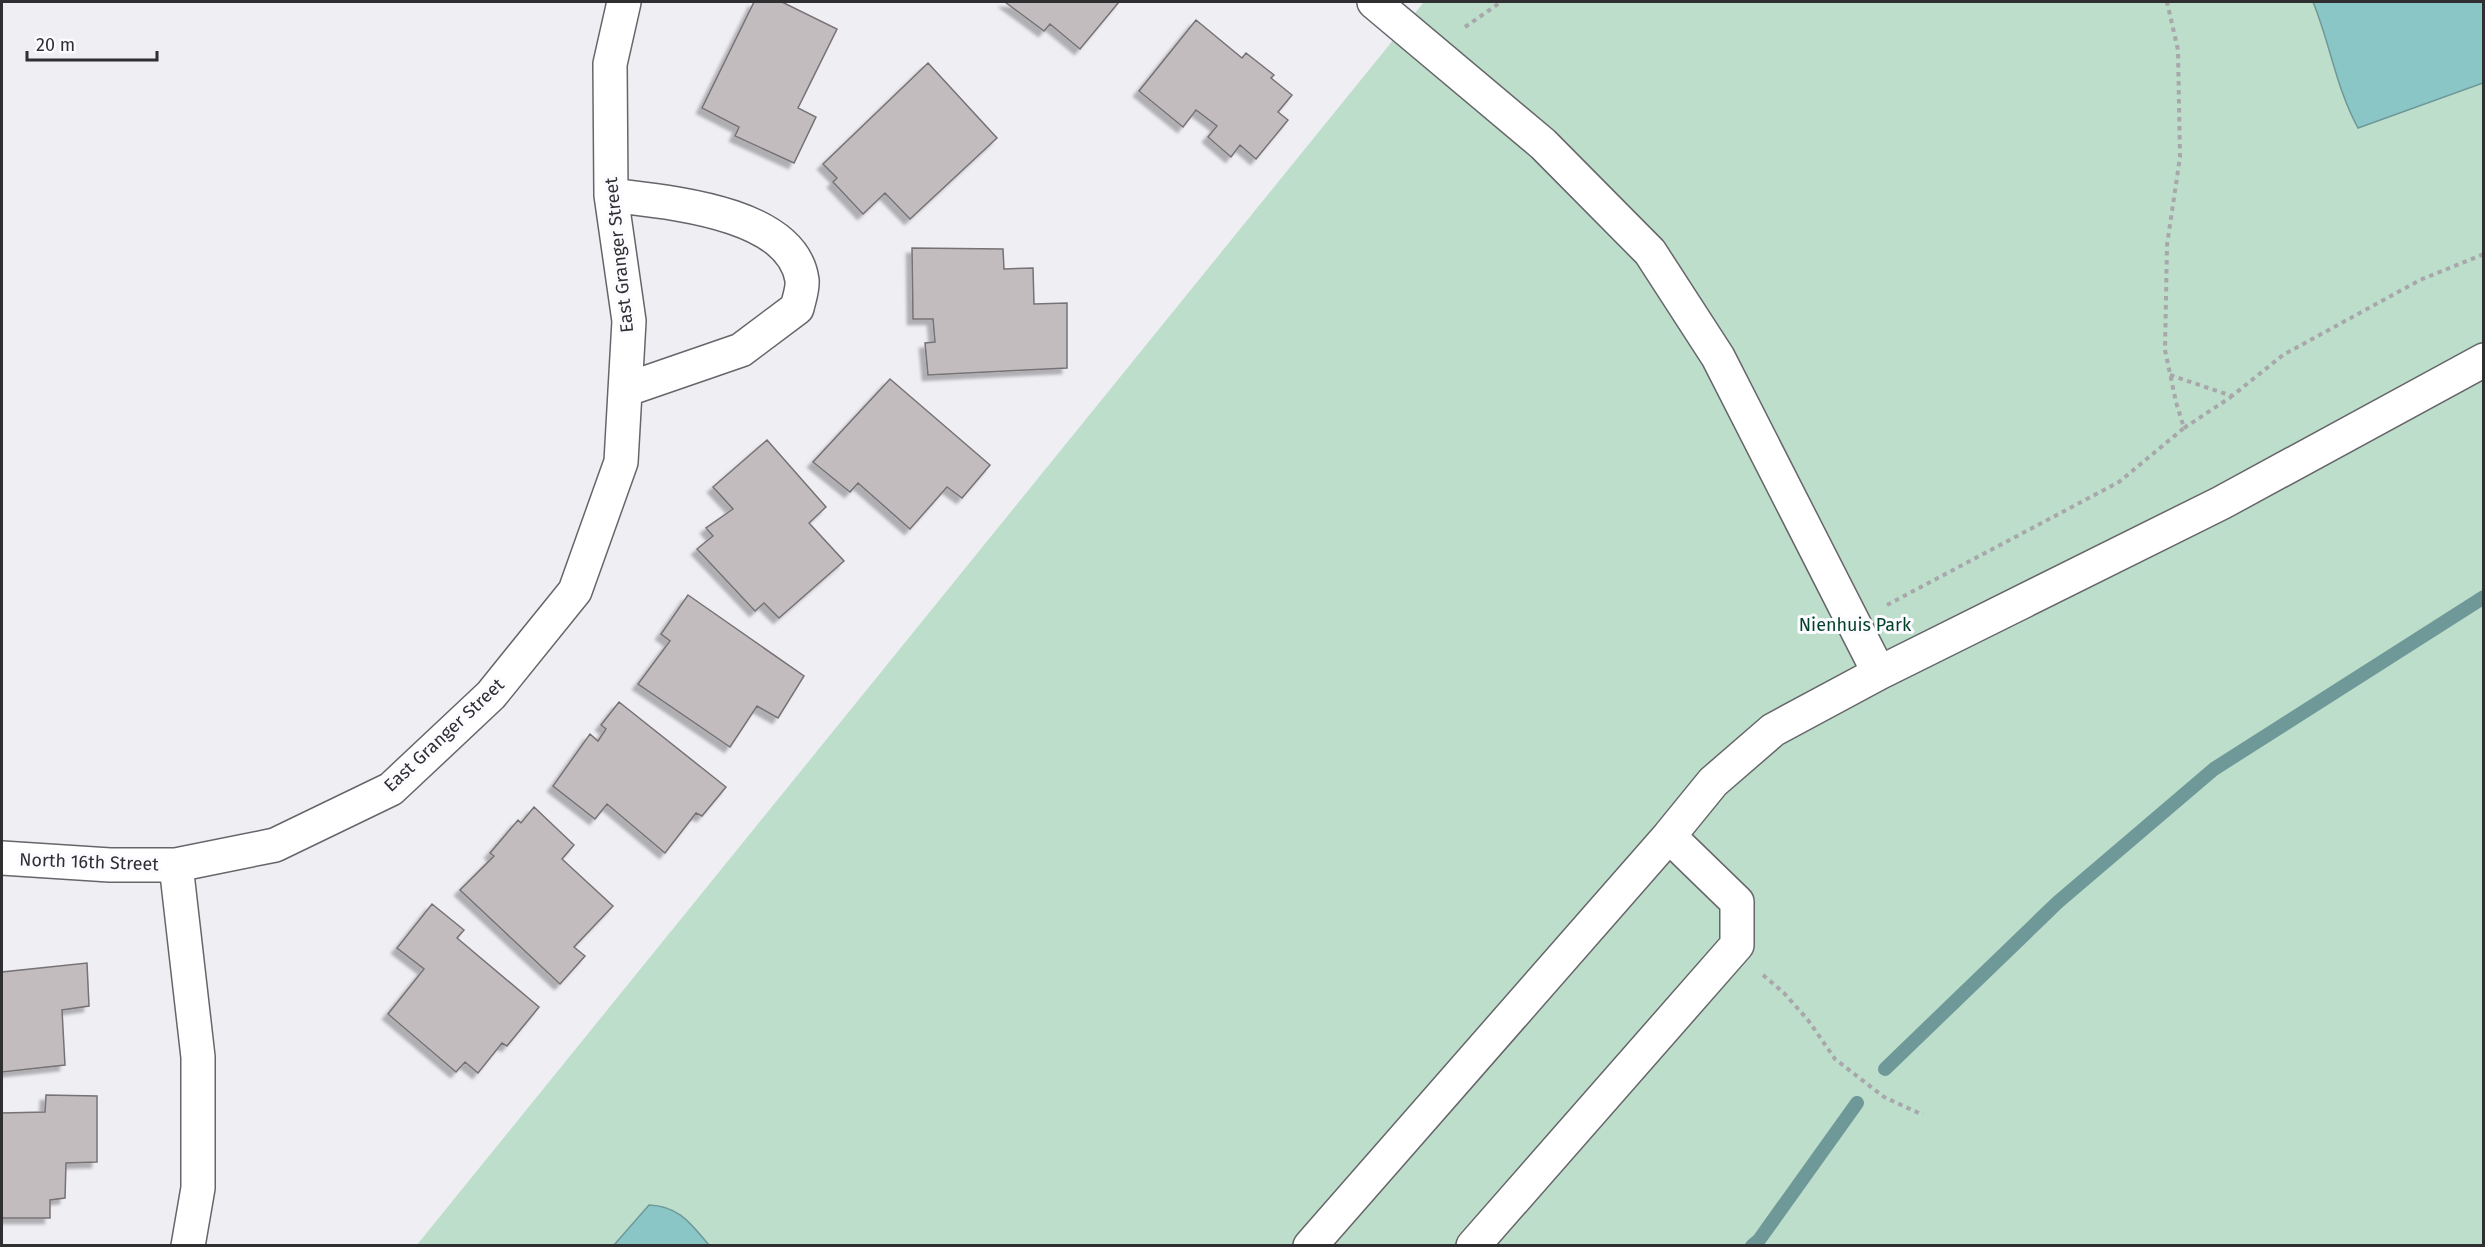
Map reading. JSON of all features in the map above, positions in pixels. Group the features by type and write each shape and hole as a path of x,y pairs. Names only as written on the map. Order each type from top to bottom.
{"street":[{"name":"East Granger Street","path":"176,865 275,845 391,789 491,695 575,591 621,462 629,321 611,195 609,64 624,2"},
{"path":"1374,2 1544,144 1650,252 1718,357 1879,673"},
{"path":"611,195 700,207 756,227 782,243 797,263 802,282 797,308 741,350 625,390"},
{"path":"1310,1245 1669,836 1713,782 1773,730 1879,673 2221,503 2484,360"},
{"path":"1473,1245 1737,945 1737,902 1669,836"},
{"name":"North 16th Street","path":"2,858 110,865 176,865"},
{"path":"176,865 198,1057 198,1188 188,1245"}],"path":[{"path":"2167,2 2178,50 2180,157 2167,245 2165,350 2184,428"},
{"path":"1854,623 2119,482 2184,428 2232,396 2283,355 2420,280 2484,254"},
{"path":"2170,375 2232,396"},
{"path":"1737,945 1752,966 1784,993 1808,1020 1836,1059 1884,1097 1923,1114"}],"green space":[{"name":"Nienhuis Park","path":"1424,2 2483,2 2483,1245 416,1246"}],"water":[{"path":"2313,2 2483,2 2483,83 2358,128 2344,97"},
{"path":"649,1205 668,1209 684,1218 709,1245 614,1245"}],"building":[{"path":"754,2 782,2 837,29 798,108 816,117 794,163 735,136 739,127 702,108"},
{"path":"1005,2 1119,2 1080,49 1050,24 1044,31"},
{"path":"1196,20 1242,58 1246,53 1274,75 1271,78 1292,95 1278,112 1288,120 1256,159 1240,145 1231,157 1208,137 1217,126 1196,110 1183,127 1139,91"},
{"path":"928,63 997,138 910,219 885,193 863,214 833,182 837,178 823,164"},
{"path":"912,248 1003,249 1004,269 1033,268 1034,304 1067,303 1067,368 928,375 925,343 935,342 933,319 913,319"},
{"path":"890,379 990,465 962,498 947,487 910,529 858,483 850,492 813,462"},
{"path":"767,440 826,507 809,523 844,561 779,618 764,603 755,611 697,549 713,536 706,528 733,509 713,487"},
{"path":"688,595 804,676 778,718 757,706 730,747 638,684 670,641 661,634"},
{"path":"619,702 726,787 702,816 696,813 665,853 607,804 595,819 553,786 590,734 598,741 606,729 601,725"},
{"path":"534,807 574,845 562,859 613,906 574,947 585,956 560,984 460,890 494,856 490,853 518,820 521,823"},
{"path":"432,904 464,930 457,938 539,1007 507,1046 502,1043 478,1073 465,1062 456,1072 388,1014 424,969 397,948"},
{"path":"87,963 89,1006 62,1010 65,1065 2,1072 2,972"},
{"path":"46,1095 97,1096 97,1162 66,1163 65,1198 50,1200 50,1218 2,1218 2,1113 45,1112"}],"waterway":[{"path":"1885,1069 2058,902 2214,769 2484,597"},
{"path":"1752,1246 1759,1240 1857,1103"}]}
